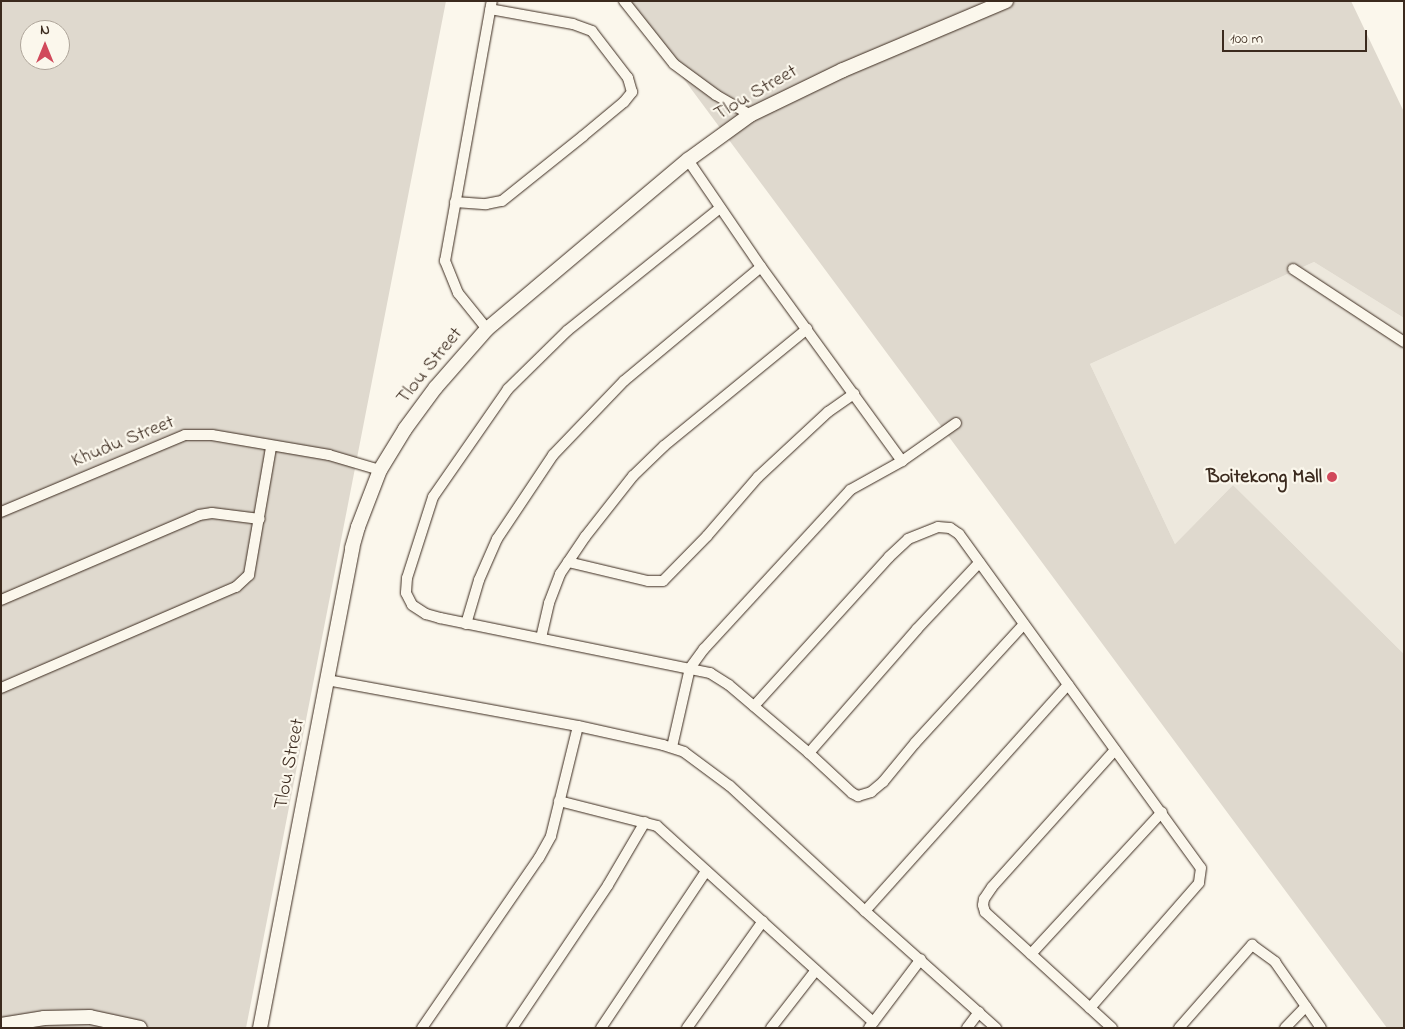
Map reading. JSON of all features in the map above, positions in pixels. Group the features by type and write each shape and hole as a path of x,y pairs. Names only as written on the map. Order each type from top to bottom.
{"street":[{"path":"624,1 674,64 716,95 750,115"},
{"name":"Tlou Street","path":"260,1028 352,548 380,470 405,429 436,387 487,329 688,160 750,115 843,70 1006,1"},
{"path":"455,202 486,204 502,201 624,102 632,92 628,78 592,31 559,20 491,5 455,202 445,261 458,293 487,329"},
{"path":"688,160 761,266 902,461"},
{"path":"720,208 566,331 524,373 494,408 437,489 426,513 409,568 406,593 412,606 426,614 466,624 710,673 754,706 855,795 862,796 871,792 1024,624"},
{"path":"466,624 478,580 497,539 553,454 624,381 761,266"},
{"path":"1293,269 1404,342"},
{"path":"540,638 553,589 568,562 585,537 645,463 807,330"},
{"path":"568,562 648,581 662,581 707,536 758,477 828,412 854,394"},
{"path":"672,747 690,668 704,649 850,490 902,461 956,424"},
{"name":"Khudu Street","path":"2,510 185,435 212,435 329,456 380,470"},
{"path":"1,688 236,587 249,575 271,447"},
{"path":"1,600 199,515 212,513 260,519"},
{"path":"754,706 889,557 908,539 938,527 950,528 959,534 1200,864 1199,883 1090,1008"},
{"path":"809,753 917,629 979,563"},
{"path":"327,680 578,726 672,747 695,758 730,786 865,911 921,959 996,1028"},
{"path":"865,911 1068,685"},
{"path":"422,1028 539,858 552,836 578,726"},
{"path":"1112,1028 984,912 984,899 1115,750"},
{"path":"559,800 657,826 816,970 871,1025 921,959"},
{"path":"1031,954 1162,812"},
{"path":"512,1028 608,885 645,822"},
{"path":"601,1028 706,871"},
{"path":"687,1028 763,921"},
{"path":"1179,1028 1252,945 1275,962 1321,1028"},
{"path":"771,1028 816,970"},
{"path":"1285,1028 1306,1006"},
{"path":"967,1028 979,1012"},
{"path":"1,1025 44,1018 90,1018 140,1028"}],"shaded area":[{"path":"1,1 446,1 246,1028 1,1028"},
{"path":"626,1 1351,1 1404,112 1404,318 1314,262 1090,364 1175,544 1233,485 1404,654 1404,1028 1387,1028"},
{"path":"1314,262 1404,318 1404,654 1233,485 1175,544 1090,364"}],"place":[{"name":"Boitekong Mall","path":"1332,477"}]}
